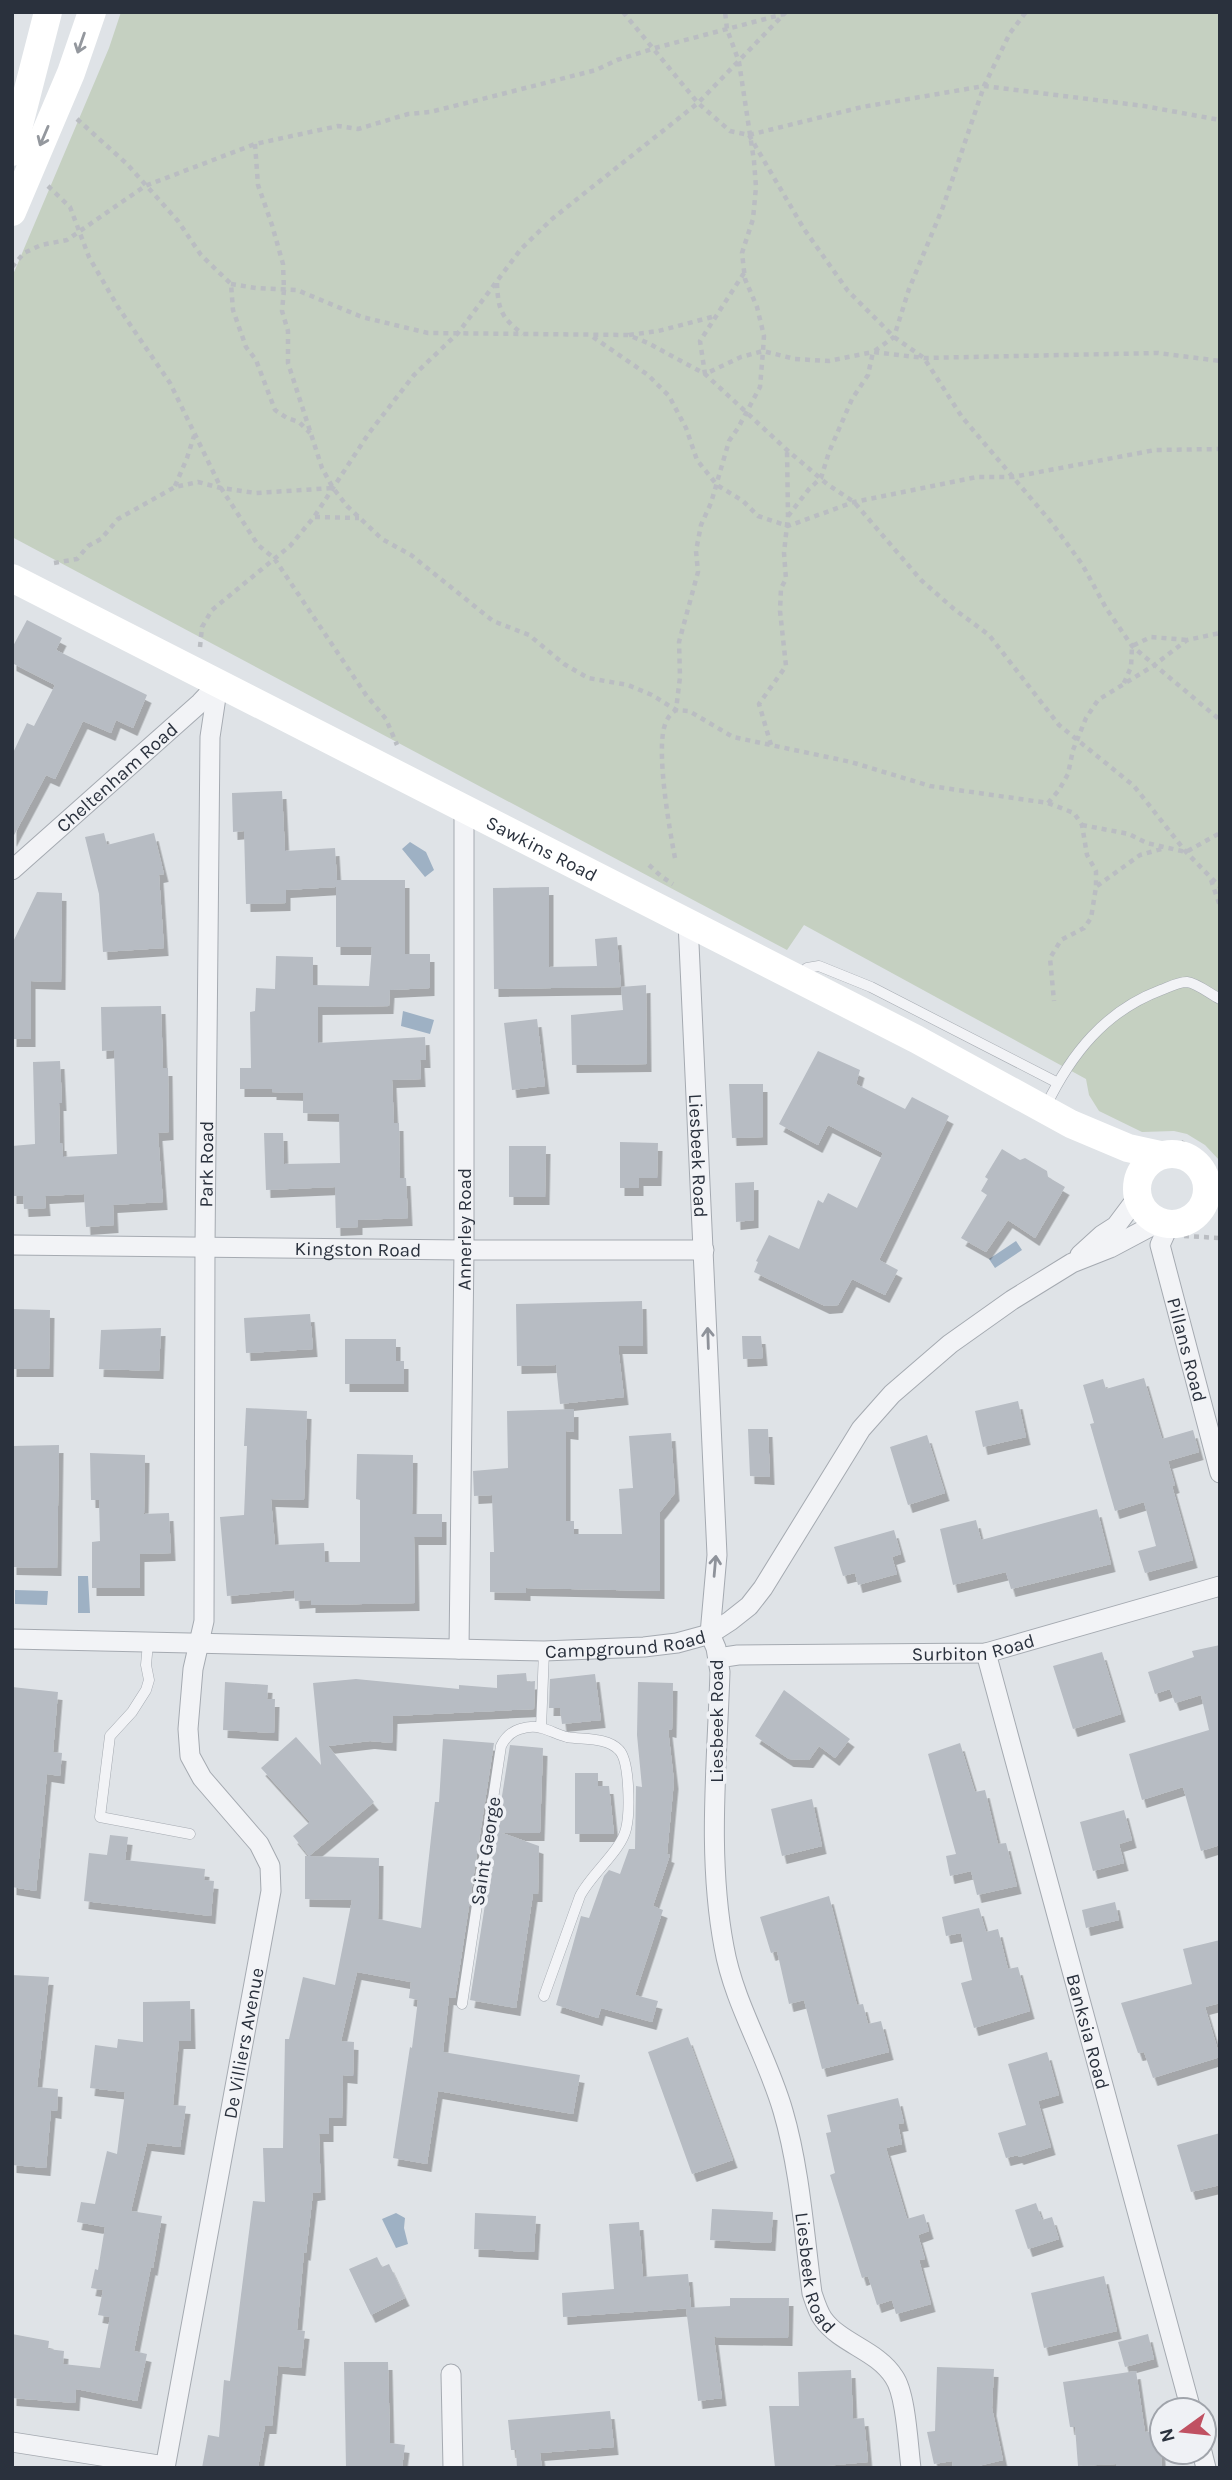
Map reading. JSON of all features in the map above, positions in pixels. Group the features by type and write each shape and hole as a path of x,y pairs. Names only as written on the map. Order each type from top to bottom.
{"street":[{"path":"12,152 48,12"},
{"path":"12,212 71,73 92,12"},
{"name":"Sawkins Road","path":"12,578 916,1039 1071,1124 1128,1148 1160,1155"},
{"name":"Cheltenham Road","path":"12,870 218,684"},
{"name":"Park Road","path":"198,1644 204,1621 210,729 218,684"},
{"name":"Annerley Road","path":"459,1649 464,1250 464,807"},
{"name":"Liesbeek Road","path":"688,922 716,1555 710,1634 720,1672 713,1859 718,1909 724,1950 736,1990 771,2076 786,2122 817,2305 821,2316 834,2332 883,2364 895,2378 901,2392 911,2468"},
{"name":"Sawkins Road","path":"1071,1124 1123,1167 1137,1191"},
{"path":"1199,1166 1205,1177 1207,1190 1205,1202 1198,1213 1175,1226 1149,1217 1142,1208 1137,1191 1141,1172 1149,1161 1160,1155 1181,1155 1199,1166 1220,1191"},
{"name":"Campground Road","path":"1072,1264 1102,1235 1116,1226 1137,1191"},
{"name":"Campground Road","path":"12,1639 544,1651 645,1647 677,1643 710,1634 730,1622 756,1597 861,1429 892,1394 950,1344 1012,1300 1072,1264 1175,1226 1220,1221"},
{"name":"Pillans Road","path":"1175,1226 1160,1245 1220,1474"},
{"name":"Kingston Road","path":"12,1245 704,1250"},
{"name":"Surbiton Road","path":"718,1658 738,1655 986,1653 1220,1586"},
{"name":"De Villiers Avenue","path":"165,2467 271,1891 270,1866 259,1844 202,1778 190,1756 188,1729 198,1644"},
{"name":"Banksia Road","path":"986,1653 1187,2396"},
{"path":"451,2374 453,2468"},
{"path":"12,2442 165,2467"}],"lane":[{"path":"796,978 807,968 819,965 871,987 1058,1083"},
{"path":"1045,1110 1068,1065 1100,1026 1149,995 1182,982 1190,982 1220,999"},
{"path":"148,1643 146,1665 149,1680 146,1690 132,1712 110,1736 100,1817 190,1834"},
{"path":"541,1728 544,1651"},
{"name":"Saint George","path":"462,2004 501,1746 506,1736 516,1729 541,1728 570,1737 607,1742 625,1758 627,1770 627,1827 623,1837 580,1896 544,1996"}],"path":[{"path":"623,12 698,103 730,131 749,135 862,107 984,86 1144,106 1220,120"},
{"path":"675,858 670,832 662,740 664,725 669,715 676,710 680,677 679,642 698,572 696,551 701,525 717,485 729,441 760,387 764,336 744,272 742,253 753,219 756,187 739,62 727,29 725,12"},
{"path":"788,516 821,478 852,399 868,375 873,352 894,337 909,289 943,207 984,86 1010,33 1026,12"},
{"path":"12,267 24,253 41,245 67,240 145,186 256,144 338,125 358,129 408,114 430,112 596,70 654,48 785,13"},
{"path":"200,648 202,627 212,610 290,545 314,517 369,433 414,375 458,332 521,249 552,219 698,103 785,13"},
{"path":"73,117 127,164 178,221 201,255 231,284 298,290 362,317 428,333 628,335 681,326 717,315"},
{"path":"749,135 804,229 848,291 894,337 924,358 962,416 1051,522 1082,564 1106,608 1132,646 1220,720"},
{"path":"256,144 258,185 282,264 285,290 282,311 288,331 288,363 323,468 333,488 359,518 382,539 411,555 447,582 493,621 529,635 564,664 588,678 628,685 652,695 676,710 689,711 733,737 851,762 930,786 1048,803 1074,813 1082,825 1087,855 1096,871 1096,887 1090,918 1084,928 1061,940 1050,958 1054,1001"},
{"path":"46,184 70,207 89,257 170,383 221,488 258,544 274,558 366,695 386,719 400,752"},
{"path":"705,374 700,341 744,272"},
{"path":"497,281 502,316 524,334"},
{"path":"231,284 233,310 246,347 256,360 275,410 299,422 311,434"},
{"path":"628,335 705,374 787,450 854,502 921,580 989,635 1059,725 1134,786 1186,852 1220,887"},
{"path":"591,336 648,375 669,396 686,428 697,460 717,485 743,501 758,516 788,526 854,502 977,477 1013,477 1154,450 1220,449"},
{"path":"705,374 741,357 763,351 795,359 829,361 873,352 924,358 1158,353 1220,361"},
{"path":"175,487 194,434"},
{"path":"771,745 759,704 786,666 780,611 781,588 786,579 784,553 788,526 787,450"},
{"path":"54,563 77,559 88,546 101,539 118,519 175,487 198,482 256,493 333,488"},
{"path":"314,517 359,518"},
{"path":"1132,646 1151,637 1187,640 1220,634"},
{"path":"1048,803 1068,774 1073,750 1086,718 1098,700 1153,666 1187,640"},
{"path":"1124,684 1131,667 1132,646"},
{"path":"1082,825 1129,834 1147,844 1186,852 1220,833"},
{"path":"1096,887 1140,855 1166,848"},
{"path":"1211,880 1220,906"},
{"path":"1175,1226 1220,1238"}],"green space":[{"path":"121,12 1220,12 1220,1161 1205,1145 1187,1134 1174,1131 1142,1132 1099,1111 1089,1095 1086,1079 804,925 787,950 12,537 12,277 109,48"}],"water":[{"path":"410,842 426,852 434,870 425,877 402,849"},
{"path":"403,1011 434,1020 430,1034 401,1026"},
{"path":"1016,1241 1022,1250 995,1268 989,1259"},
{"path":"78,1576 88,1576 90,1613 78,1613"},
{"path":"15,1590 48,1591 47,1605 15,1604"},
{"path":"396,2213 405,2218 404,2228 408,2244 396,2248 382,2219"}],"building":[{"path":"27,620 62,638 56,650 147,695 133,728 116,720 111,733 83,721 55,779 46,775 12,839 12,755 27,723 34,726 55,685 12,663 12,648"},
{"path":"282,791 285,851 335,848 337,880 405,880 405,954 430,954 430,988 390,990 389,1006 318,1007 318,1043 425,1037 426,1060 420,1060 421,1079 392,1080 394,1123 399,1123 400,1178 406,1178 408,1218 358,1220 358,1227 336,1228 335,1187 266,1190 264,1133 283,1133 284,1164 340,1163 339,1114 303,1113 303,1093 240,1089 240,1068 251,1068 250,1012 255,1011 256,988 275,989 276,956 313,957 313,985 369,986 372,947 336,947 336,887 286,890 286,903 246,904 244,831 233,832 232,793"},
{"path":"104,833 107,845 154,833 164,874 159,875 164,948 103,952 99,894 85,837"},
{"path":"549,887 549,967 597,966 595,939 617,937 621,987 494,989 493,888"},
{"path":"37,892 62,893 61,982 31,981 31,1039 12,1039 12,944"},
{"path":"646,985 647,1064 572,1065 571,1015 623,1010 621,987"},
{"path":"161,1006 163,1068 168,1068 169,1132 158,1133 163,1202 113,1205 114,1225 86,1227 84,1194 45,1196 46,1208 24,1209 23,1196 12,1196 12,1146 35,1144 33,1062 60,1061 60,1143 63,1157 117,1154 114,1050 102,1051 101,1007"},
{"path":"537,1019 545,1086 512,1090 504,1023"},
{"path":"818,1051 860,1070 856,1084 905,1109 912,1097 949,1116 879,1260 898,1270 885,1295 852,1279 838,1305 825,1306 754,1272 758,1262 756,1261 769,1235 799,1249 818,1200 823,1203 828,1193 857,1208 883,1153 828,1125 818,1145 779,1124"},
{"path":"729,1084 763,1084 763,1137 732,1138"},
{"path":"620,1142 658,1143 657,1178 639,1178 639,1188 620,1188"},
{"path":"509,1146 546,1146 545,1197 509,1197"},
{"path":"1002,1149 1047,1171 1048,1177 1065,1187 1035,1238 1008,1220 986,1252 961,1238 987,1195 981,1191 988,1179 985,1177"},
{"path":"754,1182 754,1220 736,1222 735,1183"},
{"path":"642,1301 643,1346 618,1346 624,1397 560,1404 556,1365 517,1366 516,1304"},
{"path":"12,1309 50,1310 49,1369 12,1369"},
{"path":"310,1314 313,1349 246,1353 244,1318"},
{"path":"161,1328 159,1371 99,1369 101,1330"},
{"path":"742,1336 761,1336 763,1358 743,1359"},
{"path":"345,1339 396,1339 396,1361 404,1361 404,1384 345,1384"},
{"path":"1144,1378 1162,1439 1193,1430 1199,1452 1168,1461 1175,1485 1172,1486 1193,1560 1145,1573 1138,1551 1156,1546 1144,1502 1115,1511 1090,1424 1094,1423 1083,1385 1103,1379 1106,1389"},
{"path":"1018,1401 1026,1437 983,1447 975,1411"},
{"path":"246,1408 307,1411 304,1500 271,1499 275,1545 324,1543 325,1562 360,1562 360,1500 356,1499 357,1454 413,1455 412,1514 442,1514 442,1537 414,1537 415,1603 311,1605 311,1600 295,1601 294,1590 227,1596 220,1517 244,1515"},
{"path":"574,1409 574,1432 566,1431 566,1521 574,1521 574,1534 622,1534 619,1489 633,1488 629,1436 671,1433 675,1493 660,1512 660,1591 526,1588 526,1593 490,1592 490,1552 494,1552 492,1495 474,1496 473,1471 508,1468 507,1411"},
{"path":"748,1429 768,1429 770,1477 750,1476"},
{"path":"927,1435 945,1493 908,1505 890,1447"},
{"path":"59,1445 57,1568 12,1567 12,1446"},
{"path":"90,1453 145,1455 144,1514 169,1513 171,1553 140,1554 140,1588 92,1588 92,1542 100,1541 99,1500 91,1500"},
{"path":"1097,1509 1111,1564 1011,1589 1006,1572 953,1585 940,1529 976,1520 981,1540"},
{"path":"894,1530 901,1554 892,1557 897,1574 858,1585 855,1573 843,1576 834,1547"},
{"path":"1220,1645 1220,1845 1201,1851 1183,1787 1142,1800 1129,1754 1209,1730 1201,1695 1175,1703 1170,1689 1155,1694 1148,1672 1194,1657 1192,1651"},
{"path":"1102,1652 1121,1714 1073,1729 1053,1666"},
{"path":"526,1673 527,1682 535,1681 534,1709 393,1716 392,1743 370,1741 328,1746 374,1802 309,1856 293,1836 310,1822 261,1768 296,1737 321,1765 313,1683 356,1679 459,1689 459,1685 497,1688 497,1675"},
{"path":"595,1674 601,1720 562,1724 560,1708 549,1708 550,1679"},
{"path":"225,1682 268,1685 267,1699 275,1699 274,1733 223,1730"},
{"path":"638,1682 673,1683 672,1730 668,1729 674,1781 667,1854 670,1855 653,1906 663,1910 635,1995 658,2001 652,2022 601,2008 598,2018 556,2005 581,1916 589,1918 604,1876 609,1870 620,1874 629,1849 635,1849 636,1786 642,1787 637,1735"},
{"path":"12,1687 58,1692 53,1752 62,1753 60,1776 47,1774 36,1891 12,1887"},
{"path":"784,1690 850,1739 835,1758 819,1746 809,1760 789,1759 755,1736"},
{"path":"443,1739 494,1743 455,1998 449,1997 443,2052 580,2075 573,2114 438,2091 427,2164 393,2158 418,2000 409,1998 411,1982 357,1972 341,2041 354,2042 353,2076 343,2075 342,2118 329,2118 329,2134 319,2134 321,2192 313,2193 297,2330 305,2331 301,2368 278,2366 272,2426 265,2426 258,2468 202,2468 208,2435 219,2437 224,2380 230,2381 253,2201 265,2202 263,2148 283,2148 285,2039 289,2039 303,1977 335,1985 352,1900 305,1899 305,1856 379,1858 378,1919 421,1928 435,1802 439,1802"},
{"path":"960,1743 975,1792 985,1790 998,1844 1006,1843 1017,1886 977,1895 971,1871 950,1876 946,1856 956,1854 928,1754"},
{"path":"510,1745 543,1748 540,1833 502,1833 539,1846 538,1894 533,1894 516,2008 470,2000"},
{"path":"575,1773 598,1773 598,1786 609,1786 614,1834 575,1834"},
{"path":"812,1799 822,1846 782,1856 771,1809"},
{"path":"1124,1810 1132,1840 1119,1844 1124,1863 1093,1871 1080,1822"},
{"path":"110,1835 128,1837 125,1860 205,1869 204,1880 214,1881 211,1916 84,1901 89,1853 107,1855"},
{"path":"829,1896 857,2005 863,2004 868,2024 881,2021 889,2052 822,2069 804,2000 789,2004 777,1951 771,1953 760,1917"},
{"path":"1115,1902 1119,1920 1086,1928 1082,1910"},
{"path":"979,1908 986,1932 998,1929 1008,1969 1018,1967 1030,2011 974,2028 961,1983 972,1980 961,1933 946,1936 942,1917"},
{"path":"1220,1940 1220,2003 1205,2007 1220,2057 1153,2078 1144,2052 1138,2053 1121,2003 1192,1984 1183,1949"},
{"path":"12,1975 49,1977 37,2087 58,2089 57,2111 51,2110 46,2168 12,2165"},
{"path":"190,2001 191,2041 179,2041 173,2105 186,2106 180,2147 147,2143 131,2211 162,2216 134,2351 147,2354 137,2401 76,2389 75,2403 12,2398 12,2334 49,2341 48,2349 64,2351 63,2364 100,2368 110,2317 98,2315 103,2290 91,2288 95,2269 98,2270 105,2227 77,2222 81,2202 95,2204 107,2151 117,2154 125,2092 90,2088 95,2045 117,2048 118,2039 143,2042 143,2002"},
{"path":"688,2037 733,2160 692,2174 648,2052"},
{"path":"1047,2052 1059,2095 1038,2101 1051,2147 1019,2157 1006,2158 998,2133 1026,2125 1008,2064"},
{"path":"898,2098 904,2123 898,2124 902,2144 886,2148 907,2219 924,2214 929,2231 918,2235 925,2259 919,2260 931,2304 896,2314 892,2300 877,2305 868,2276 862,2278 830,2175 835,2173 826,2133 831,2132 827,2115"},
{"path":"1220,2133 1220,2185 1191,2192 1177,2145"},
{"path":"1036,2203 1042,2220 1052,2217 1059,2239 1028,2249 1015,2210"},
{"path":"712,2209 773,2212 771,2243 710,2240"},
{"path":"475,2213 536,2216 534,2252 474,2249"},
{"path":"639,2222 643,2277 688,2274 691,2308 563,2317 562,2293 614,2289 609,2224"},
{"path":"377,2257 382,2267 389,2264 405,2298 371,2315 349,2269"},
{"path":"1104,2276 1117,2331 1044,2348 1031,2293"},
{"path":"730,2298 789,2298 788,2338 714,2337 722,2398 698,2401 686,2308 730,2306"},
{"path":"1148,2334 1154,2359 1125,2367 1118,2342"},
{"path":"344,2362 388,2362 390,2443 405,2445 402,2468 346,2468"},
{"path":"937,2367 994,2369 992,2408 1003,2460 970,2468 953,2468 952,2461 934,2464 927,2432 935,2431"},
{"path":"851,2370 853,2419 864,2418 868,2462 775,2468 769,2406 799,2406 798,2372"},
{"path":"1136,2371 1145,2432 1148,2432 1148,2466 1162,2468 1116,2468 1116,2464 1078,2466 1075,2427 1070,2427 1063,2382"},
{"path":"610,2411 614,2447 540,2453 542,2468 517,2468 516,2450 511,2450 508,2420"}]}
